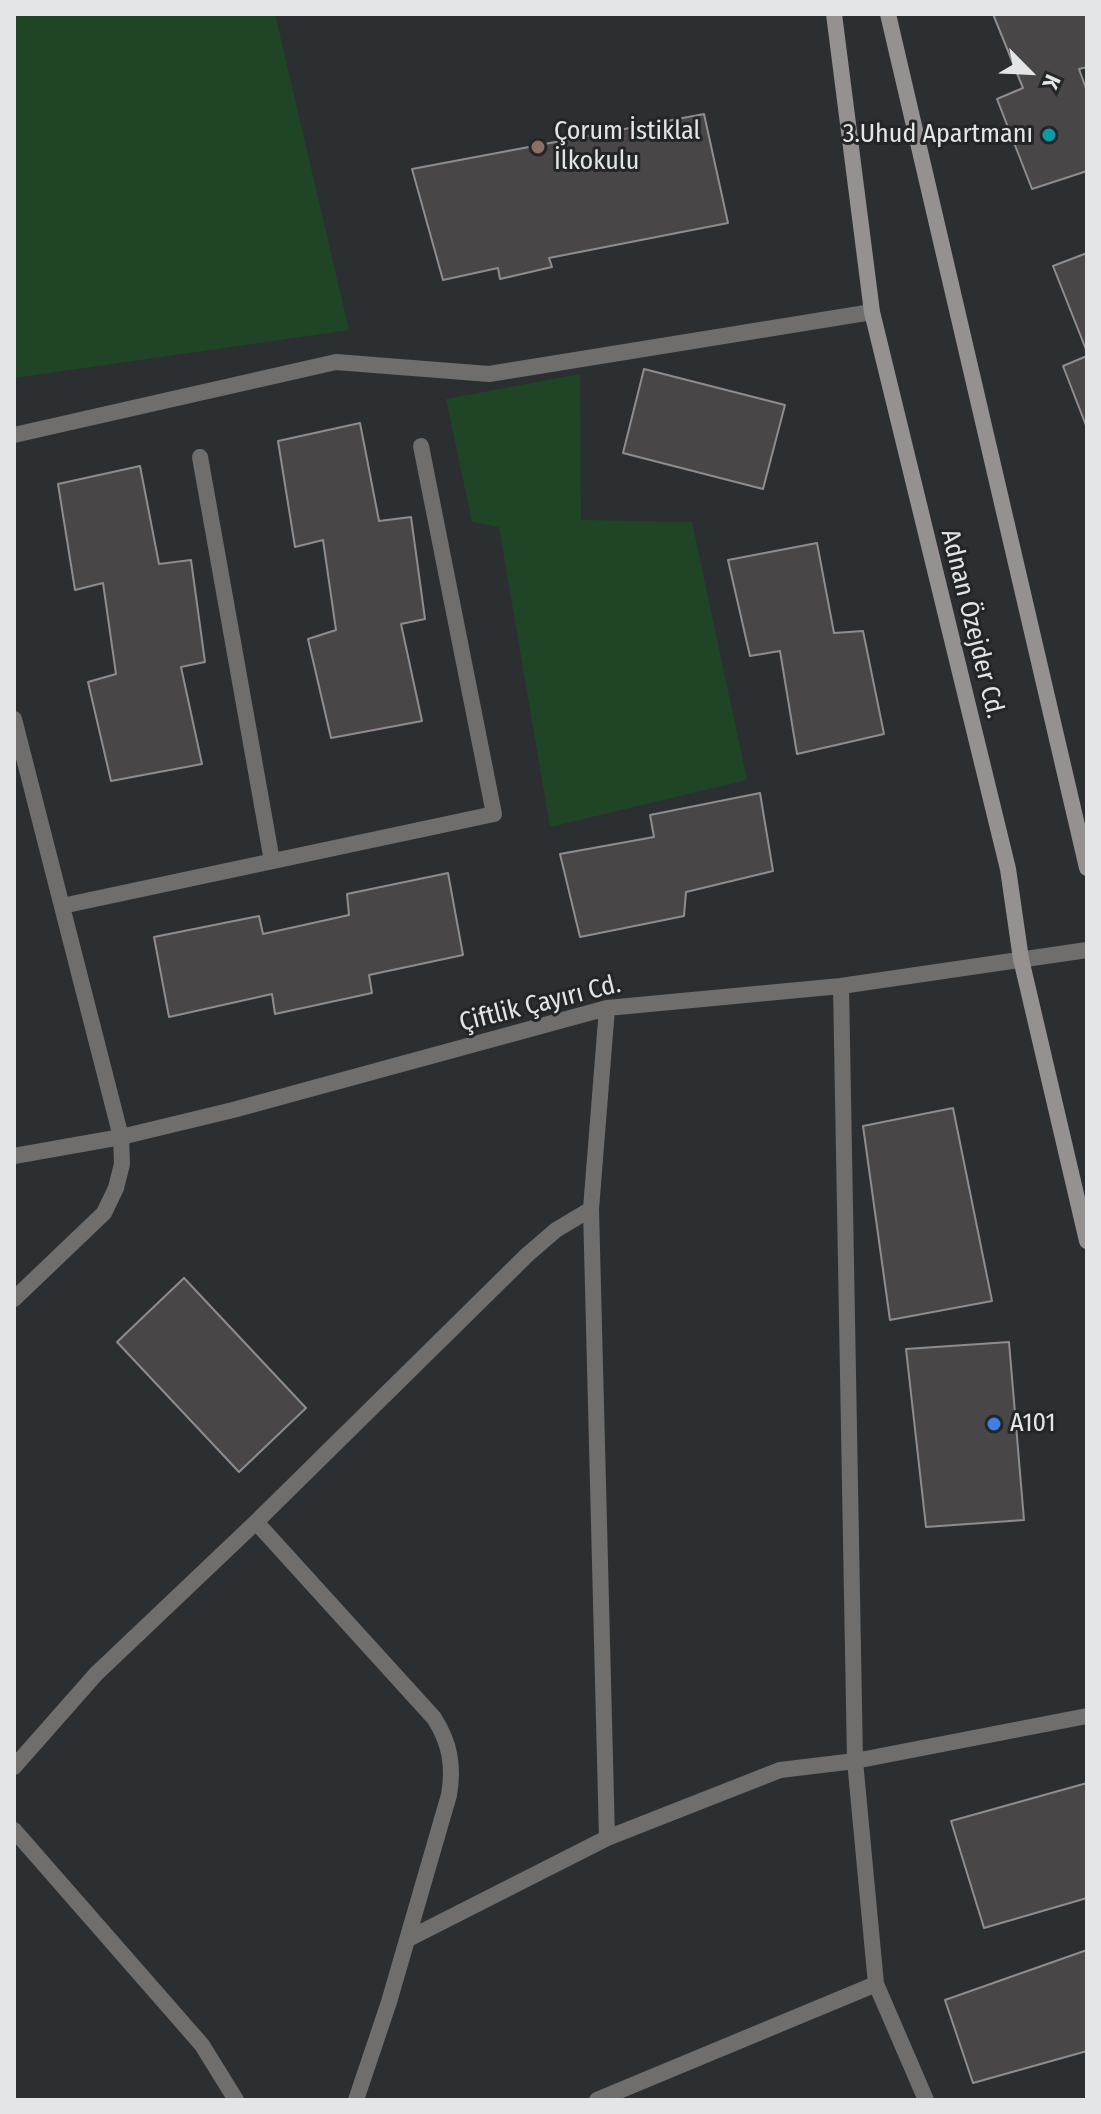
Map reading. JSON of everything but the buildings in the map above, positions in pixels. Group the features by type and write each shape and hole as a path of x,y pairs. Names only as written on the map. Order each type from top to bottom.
{"street":[{"name":"Adnan Özejder Cd.","path":"834,14 872,312 1008,869 1021,959 1087,1241"},
{"path":"888,14 1087,868"},
{"path":"14,435 336,362 489,374 872,312"},
{"path":"62,906 494,814 421,446"},
{"path":"200,457 272,861"},
{"path":"14,719 18,753 62,906 121,1137 122,1164 116,1188 104,1213 14,1299"},
{"name":"Çiftlik Çayırı Cd.","path":"14,1156 121,1137 233,1110 607,1008 841,986 1087,950"},
{"path":"841,986 855,1761 876,1984 926,2100"},
{"path":"607,1008 591,1209 607,1838"},
{"path":"14,1767 96,1674 256,1522 527,1255 556,1230 591,1209"},
{"path":"256,1522 434,1718 449,1747 452,1779 449,1795 408,1939 356,2100"},
{"path":"408,1939 607,1838 780,1770 855,1761 1087,1716"},
{"path":"18,1841 202,2045 236,2100"},
{"path":"597,2100 876,1984"}],"green space":[{"path":"14,14 275,14 349,330 14,378"},
{"path":"580,374 581,520 692,522 747,780 550,827 499,527 472,522 446,399"}],"place":[{"name":"3.Uhud Apartmanı","path":"1049,135"},
{"name":"Çorum İstiklal İlkokulu","path":"538,147"},
{"name":"A101","path":"994,1424"}]}
